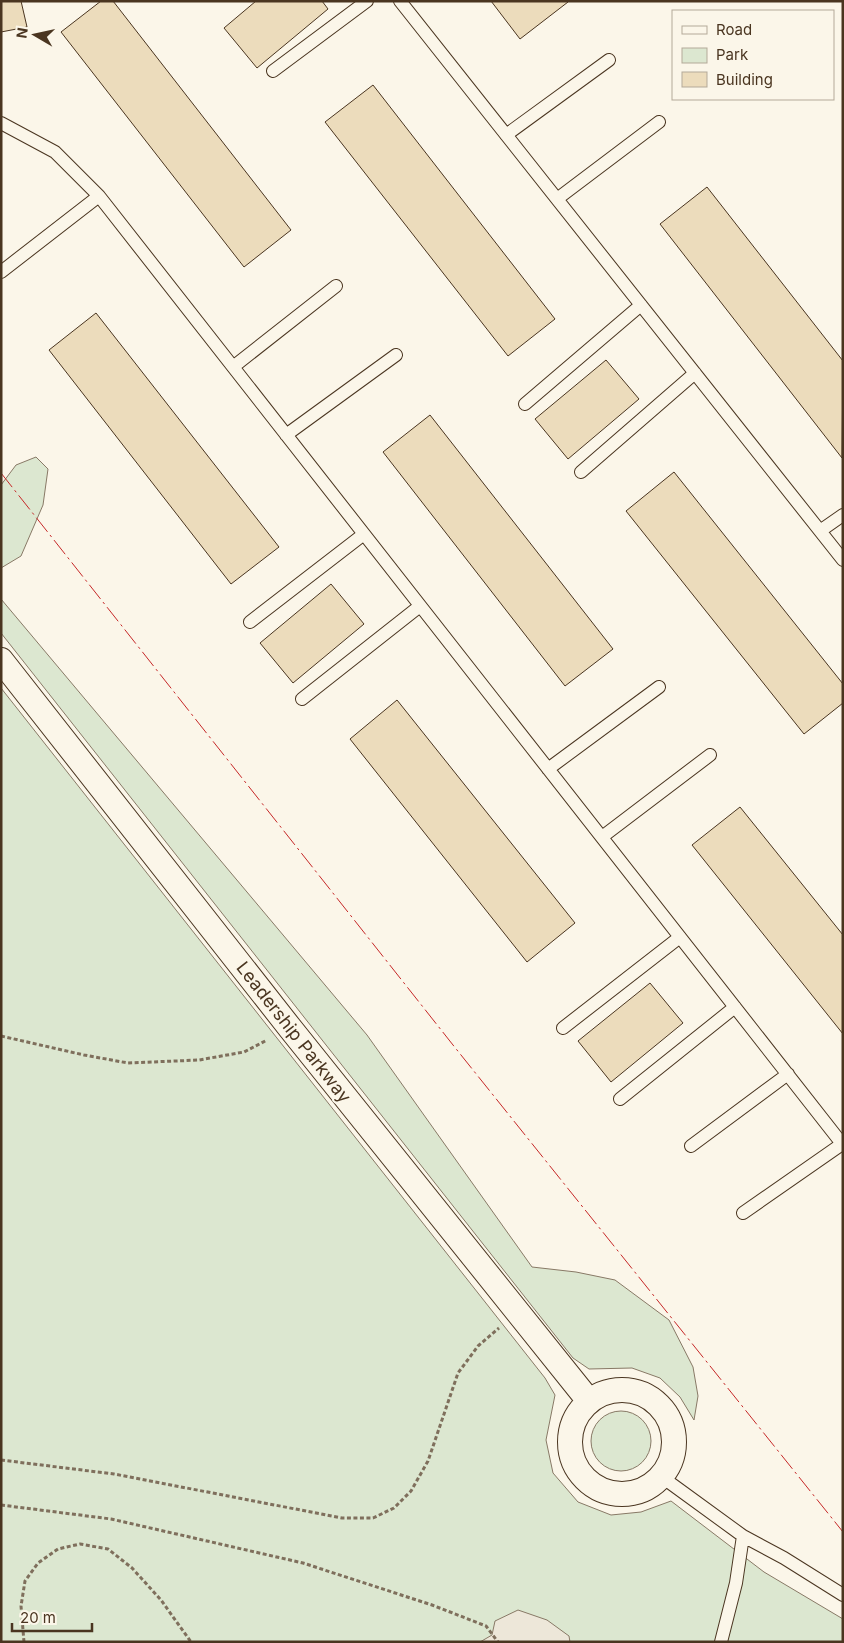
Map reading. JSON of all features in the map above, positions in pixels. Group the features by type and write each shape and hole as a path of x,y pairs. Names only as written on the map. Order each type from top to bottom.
{"street":[{"name":"Leadership Parkway","path":"1,660 290,1028 589,1401"},
{"path":"621,1389 638,1391 653,1399 666,1412 673,1427 675,1444 671,1462 662,1477 650,1487 636,1493 620,1495 604,1492 590,1484 580,1473 572,1459 569,1444 572,1428 578,1413 589,1401 604,1392 621,1389"}],"lane":[{"path":"273,71 367,1"},
{"path":"400,1 843,560"},
{"path":"506,135 609,60"},
{"path":"557,199 659,122"},
{"path":"1,123 55,152 98,196 843,1144 743,1213"},
{"path":"1,272 98,196"},
{"path":"233,367 336,286"},
{"path":"525,404 641,305"},
{"path":"286,435 396,355"},
{"path":"581,472 695,374"},
{"path":"820,531 843,515"},
{"path":"250,622 364,534"},
{"path":"302,699 420,606"},
{"path":"548,769 659,687"},
{"path":"602,837 710,755"},
{"path":"563,1028 680,937"},
{"path":"620,1099 735,1007"},
{"path":"691,1146 788,1074"},
{"path":"662,1477 743,1536 784,1558 843,1595"},
{"path":"721,1642 736,1583 743,1536"}],"path":[{"path":"1,1036 128,1063 198,1060 244,1052 290,1028"},
{"path":"1,1460 114,1474 342,1518 372,1518 394,1508 411,1492 428,1461 458,1373 478,1346 518,1311"},
{"path":"1,1505 110,1519 303,1563 432,1605 486,1626 498,1642"},
{"path":"24,1642 21,1606 25,1581 44,1558 58,1549 80,1544 108,1549 132,1568 161,1600 191,1642"}],"green space":[{"path":"36,457 48,469 43,505 21,556 1,568 1,485 16,465"},
{"path":"1,599 367,1035 532,1267 576,1272 615,1280 669,1320 693,1367 698,1396 694,1420 680,1397 660,1378 632,1368 589,1369 573,1358 1,633"},
{"path":"1,688 545,1378 555,1395 546,1440 553,1473 578,1502 611,1515 641,1512 671,1501 764,1572 843,1619 843,1642 1,1642"},
{"path":"615,1411 627,1411 638,1416 646,1424 651,1435 649,1453 638,1466 627,1471 615,1471 604,1466 596,1458 591,1447 591,1435 596,1424 604,1416"}],"shaded area":[{"path":"518,1610 547,1620 569,1636 570,1642 480,1642 492,1635 495,1621"}],"building":[{"path":"1,1 21,1 27,27 1,32"},
{"path":"101,1 113,1 291,230 244,267 61,32"},
{"path":"256,1 322,1 328,9 257,68 224,28"},
{"path":"491,1 567,1 568,2 520,39"},
{"path":"373,85 555,319 508,356 325,122"},
{"path":"707,187 843,361 842,458 660,224"},
{"path":"96,313 279,547 231,584 49,350"},
{"path":"606,360 639,399 568,459 535,419"},
{"path":"430,415 613,649 565,686 383,452"},
{"path":"674,472 843,684 843,703 804,734 626,511"},
{"path":"331,584 364,624 293,683 260,643"},
{"path":"397,700 575,923 527,962 350,739"},
{"path":"740,807 843,935 843,1034 692,845"},
{"path":"650,983 683,1023 611,1082 578,1041"}],"power":[{"path":"1,473 453,1045 843,1532"}]}
